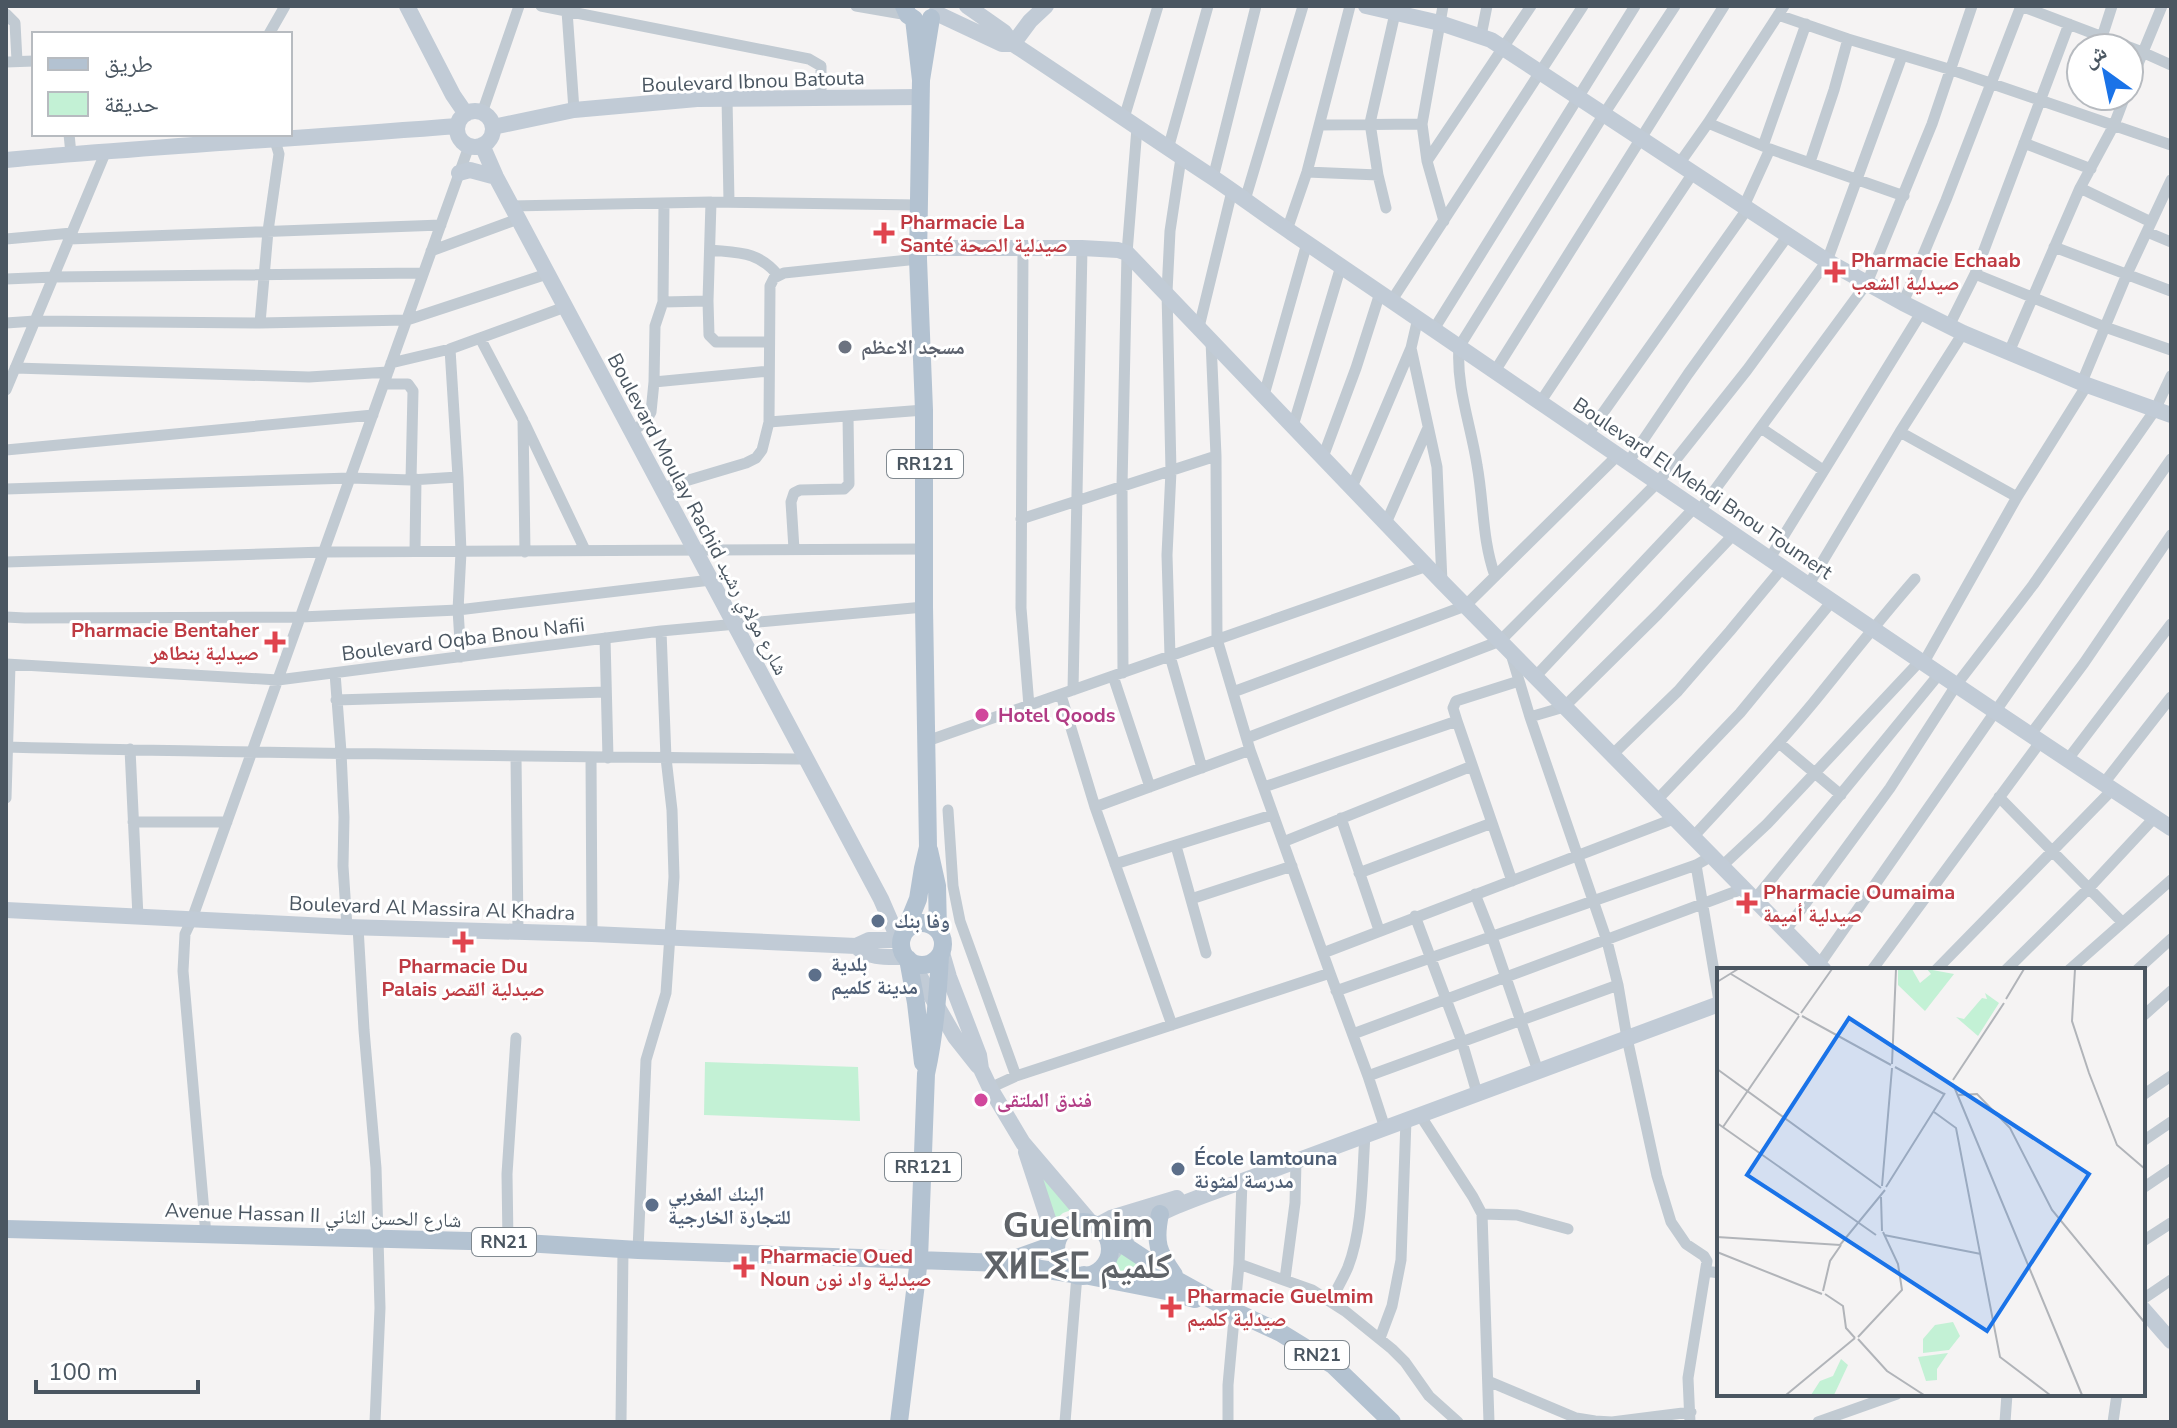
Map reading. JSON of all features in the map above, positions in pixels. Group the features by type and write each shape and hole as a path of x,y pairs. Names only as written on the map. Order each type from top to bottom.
{"main road":[{"name":"RR121","path":"922,13 918,254 924,410 928,847 937,886 938,930 942,940 938,1006 926,1074"},
{"name":"RR121","path":"899,1422 919,1259 926,1074 905,939 918,899 928,847"},
{"path":"938,930 927,923 905,939 928,964 941,952"},
{"path":"1160,1214 1157,1244 1178,1281"},
{"name":"RN21","path":"1057,1243 1063,1231 1075,1223 1097,1227 1178,1281 1281,1333 1333,1365 1392,1422"},
{"path":"1057,1243 1059,1262 1078,1275 1098,1271 1107,1260 1109,1247 1097,1227"},
{"name":"Avenue Hassan II شارع الحسن الثاني","path":"6,1229 508,1242 630,1250 919,1259 1002,1263 1078,1275"},
{"name":"Avenue Hassan II شارع الحسن الثاني","path":"1002,1263 1057,1243"},
{"name":"RN21","path":"1078,1275 1171,1292 1231,1309"}],"street":[{"path":"270,32 285,6"},
{"path":"407,6 453,95 468,117"},
{"path":"476,146 460,138 519,6"},
{"path":"541,6 809,59 821,66 821,96"},
{"path":"856,6 922,13 998,42 1013,44"},
{"path":"967,6 1004,32 1013,44"},
{"path":"1013,44 1046,6"},
{"path":"1150,787 1118,674 1131,123 1158,6"},
{"path":"1202,768 1170,656 1167,555 1171,471 1167,292 1174,153 1208,6"},
{"path":"1213,178 1256,6"},
{"path":"1303,6 1238,196 1205,333 1216,456 1217,639 1272,815 1385,1128"},
{"path":"1287,230 1307,172 1350,6"},
{"path":"1366,6 1396,10 1440,23 1504,47 1827,261 1956,329 2084,384 2163,412"},
{"path":"1443,6 1422,124 1427,161 1444,221"},
{"path":"1481,36 1487,6"},
{"path":"1427,161 1531,6"},
{"path":"1323,457 1386,297 1444,221 1583,6"},
{"path":"1434,329 1635,6"},
{"path":"1495,576 1487,553 1478,467 1459,378 1459,347 1675,6"},
{"path":"1495,371 1724,6"},
{"path":"1512,881 1457,721 1453,708 1456,701 1527,679 1697,509 1761,428 1867,283 1952,70 1972,6"},
{"path":"1903,303 2021,6 2089,32"},
{"path":"2104,32 2112,6"},
{"path":"2145,45 2162,6"},
{"path":"1386,208 1370,123 1396,10"},
{"path":"1541,401 1686,168 1708,123 1781,10 1806,24 1848,39 1952,70 2171,145"},
{"path":"567,11 574,110"},
{"path":"6,14 15,23 12,62 32,61"},
{"path":"1588,434 1746,207 1806,24"},
{"path":"1809,584 1900,432 1956,329 2069,24"},
{"path":"1810,162 1848,39"},
{"name":"Boulevard El Mehdi Bnou Toumert","path":"1013,44 1735,533 1871,629 2171,828"},
{"path":"2145,53 2171,65"},
{"path":"1247,738 1505,646 1658,482 1747,370 1827,261 1902,56"},
{"name":"Boulevard Ibnou Batouta","path":"493,127 574,110 697,99 821,96 920,89"},
{"path":"727,98 729,202"},
{"path":"2009,352 2080,188 2119,112"},
{"path":"206,1235 183,971 185,934 459,173 476,146 490,138 493,127 489,118 468,117 292,135"},
{"path":"1708,123 1766,148 1904,196"},
{"path":"1320,125 1422,124"},
{"path":"69,136 71,154"},
{"path":"6,160 275,137 279,154 260,323"},
{"path":"2024,143 2091,169"},
{"name":"Boulevard Moulay Rachid شارع مولاي رشيد","path":"476,146 496,177 905,939"},
{"path":"6,390 106,151"},
{"path":"459,173 478,170 496,177"},
{"path":"1307,172 1378,175"},
{"path":"1336,991 1696,865 1717,861 1767,824 1923,661 2084,384 2127,274 2171,180"},
{"path":"2080,188 2171,242"},
{"path":"431,251 514,212 711,202 918,205"},
{"path":"711,202 709,335 713,341 769,342"},
{"path":"632,432 649,417 654,382 655,326 663,302 664,203"},
{"path":"6,239 441,225"},
{"path":"1233,692 1465,606 1624,458 1789,234"},
{"path":"1264,395 1307,243"},
{"path":"2054,247 2171,291"},
{"path":"1073,690 1082,248"},
{"path":"662,488 746,463 756,458 762,450 769,422 770,286 778,275 918,254 1082,248 1127,253 1505,646 1527,679 1564,707 1676,818 1786,930 1816,968 2171,459"},
{"path":"1023,249 1021,608 1029,706"},
{"path":"710,250 750,255 766,263 778,275"},
{"path":"1293,426 1341,266"},
{"path":"6,279 423,273"},
{"path":"6,323 407,320 547,274"},
{"path":"1975,274 2105,327 2171,350"},
{"path":"663,302 708,301"},
{"path":"15,368 309,377 388,373 565,307"},
{"path":"1612,755 1678,691 1730,631 1776,563 1823,470 1921,313"},
{"path":"1352,487 1411,348 1418,318"},
{"path":"480,338 585,550"},
{"path":"1411,348 1438,479 1442,582"},
{"path":"450,349 461,552 458,610 461,657"},
{"path":"654,382 769,371"},
{"path":"388,373 408,384 413,391 415,551"},
{"path":"1786,930 1890,788 1957,684 2163,412 2171,376"},
{"path":"769,422 924,410"},
{"path":"6,450 373,415"},
{"path":"794,549 791,502 794,493 800,490 844,489 849,484 848,416"},
{"path":"523,420 525,552"},
{"path":"1761,428 1823,470"},
{"path":"1386,523 1427,430"},
{"path":"1900,432 2017,497"},
{"path":"1021,519 1216,456"},
{"path":"6,489 458,477"},
{"path":"1530,717 1564,707 1735,533"},
{"path":"1873,968 1999,797 2084,663 2171,535"},
{"path":"6,562 324,552 926,549"},
{"path":"927,741 1427,566"},
{"path":"1693,837 1779,743 1915,579"},
{"path":"6,617 301,617 458,610 711,580"},
{"path":"1657,800 1740,713 1833,600"},
{"name":"Boulevard Oqba Bnou Nafii","path":"8,664 278,680 661,631 924,607"},
{"path":"2068,759 2171,624"},
{"path":"621,1422 630,1250 646,1060 666,993 674,877 661,631"},
{"path":"605,638 608,758"},
{"path":"6,798 8,664"},
{"path":"335,673 344,817 343,866 353,927 374,1124 380,1308 375,1422"},
{"path":"1353,1034 1702,904 1750,893 1841,795 1940,673"},
{"path":"1488,1381 1576,1418 1612,1422 1690,1417 1688,1378 1713,1272 1704,1256 1686,1244 1671,1222 1657,1176 1607,941 1530,717 1527,679"},
{"path":"336,700 606,692"},
{"path":"1061,695 1095,807 1172,1025"},
{"path":"1938,968 2051,851 2108,786 2171,697"},
{"path":"1264,787 1457,721"},
{"path":"1779,743 1841,795"},
{"path":"7,748 806,759"},
{"path":"130,749 138,917"},
{"path":"1095,807 1250,750"},
{"path":"516,756 518,931"},
{"path":"591,757 592,934"},
{"path":"1283,842 1472,766"},
{"path":"1999,797 2122,922"},
{"path":"948,810 953,886 960,921 1016,1076"},
{"path":"1115,864 1272,815"},
{"path":"2008,968 2155,817"},
{"path":"1341,818 1379,930"},
{"path":"1323,953 1676,818"},
{"path":"133,822 227,822"},
{"path":"1359,873 1492,823"},
{"path":"1176,846 1206,953"},
{"path":"1696,865 1717,991"},
{"path":"1191,899 1292,866"},
{"path":"2071,968 2171,880"},
{"path":"1475,894 1538,1071"},
{"name":"Boulevard Al Massira Al Khadra","path":"6,910 856,946 874,940 905,939"},
{"path":"1415,916 1462,1042 1477,1093"},
{"path":"905,939 938,1006 962,1047 981,1069 1023,1143 1097,1227 1111,1218 1239,1182"},
{"name":"Boulevard Al Massira Al Khadra","path":"856,946 872,956 905,939"},
{"path":"2139,968 2171,939"},
{"path":"941,952 979,1055 981,1069"},
{"path":"990,1088 1016,1076 1330,973"},
{"path":"1368,1076 1618,985"},
{"path":"2145,1014 2170,994"},
{"path":"1107,1260 1121,1242 1160,1214 1717,1004"},
{"path":"508,1242 507,1174 516,1038"},
{"path":"2145,1094 2171,1076"},
{"path":"1413,1117 1473,1197 1482,1214 1489,1422"},
{"path":"1380,1338 1392,1306 1401,1260 1413,1117"},
{"path":"2145,1140 2171,1122"},
{"path":"1331,1301 1352,1252 1361,1201 1365,1135"},
{"path":"1023,1143 1057,1243"},
{"path":"1285,1279 1295,1203 1296,1161"},
{"path":"2145,1187 2171,1169"},
{"path":"1228,1422 1231,1309 1239,1264 1239,1182"},
{"path":"1482,1214 1517,1215 1568,1229"},
{"path":"2145,1240 2171,1223"},
{"path":"1239,1264 1285,1279 1331,1301 1380,1338 1405,1362 1429,1396 1458,1422"},
{"path":"1065,1422 1078,1275"},
{"path":"2145,1298 2171,1280"},
{"path":"2145,1311 2169,1336"},
{"path":"1818,1422 1891,1396"},
{"path":"2005,1422 2007,1396"},
{"path":"2113,1422 2117,1396"}],"green space":[{"path":"705,1062 858,1067 860,1121 704,1115"},
{"path":"1038,1171 1071,1210 1054,1221"},
{"path":"1119,1248 1181,1286 1103,1269"}],"place":[{"name":"Pharmacie La Santé صيدلية الصحة","path":"884,233"},
{"name":"Pharmacie Echaab صيدلية الشعب","path":"1835,272"},
{"name":"مسجد الاعظم","path":"845,347"},
{"name":"Pharmacie Bentaher صيدلية بنطاهر","path":"275,642"},
{"name":"Hotel Qoods","path":"982,715"},
{"name":"Pharmacie Oumaima صيدلية أميمة","path":"1747,903"},
{"name":"وفا بنك","path":"878,921"},
{"name":"Pharmacie Du Palais صيدلية القصر","path":"463,942"},
{"name":"بلدية مدينة كلميم","path":"815,975"},
{"name":"فندق الملتقى","path":"981,1100"},
{"name":"École lamtouna مدرسة لمثونة","path":"1178,1169"},
{"name":"البنك المغربي للتجارة الخارجية","path":"652,1205"},
{"name":"Pharmacie Oued Noun صيدلية واد نون","path":"744,1267"},
{"name":"Pharmacie Guelmim صيدلية كلميم","path":"1171,1307"}],"district":[{"name":"Guelmim ⴳⵍⵎⵉⵎ كلميم","path":"1078,1244"}]}
